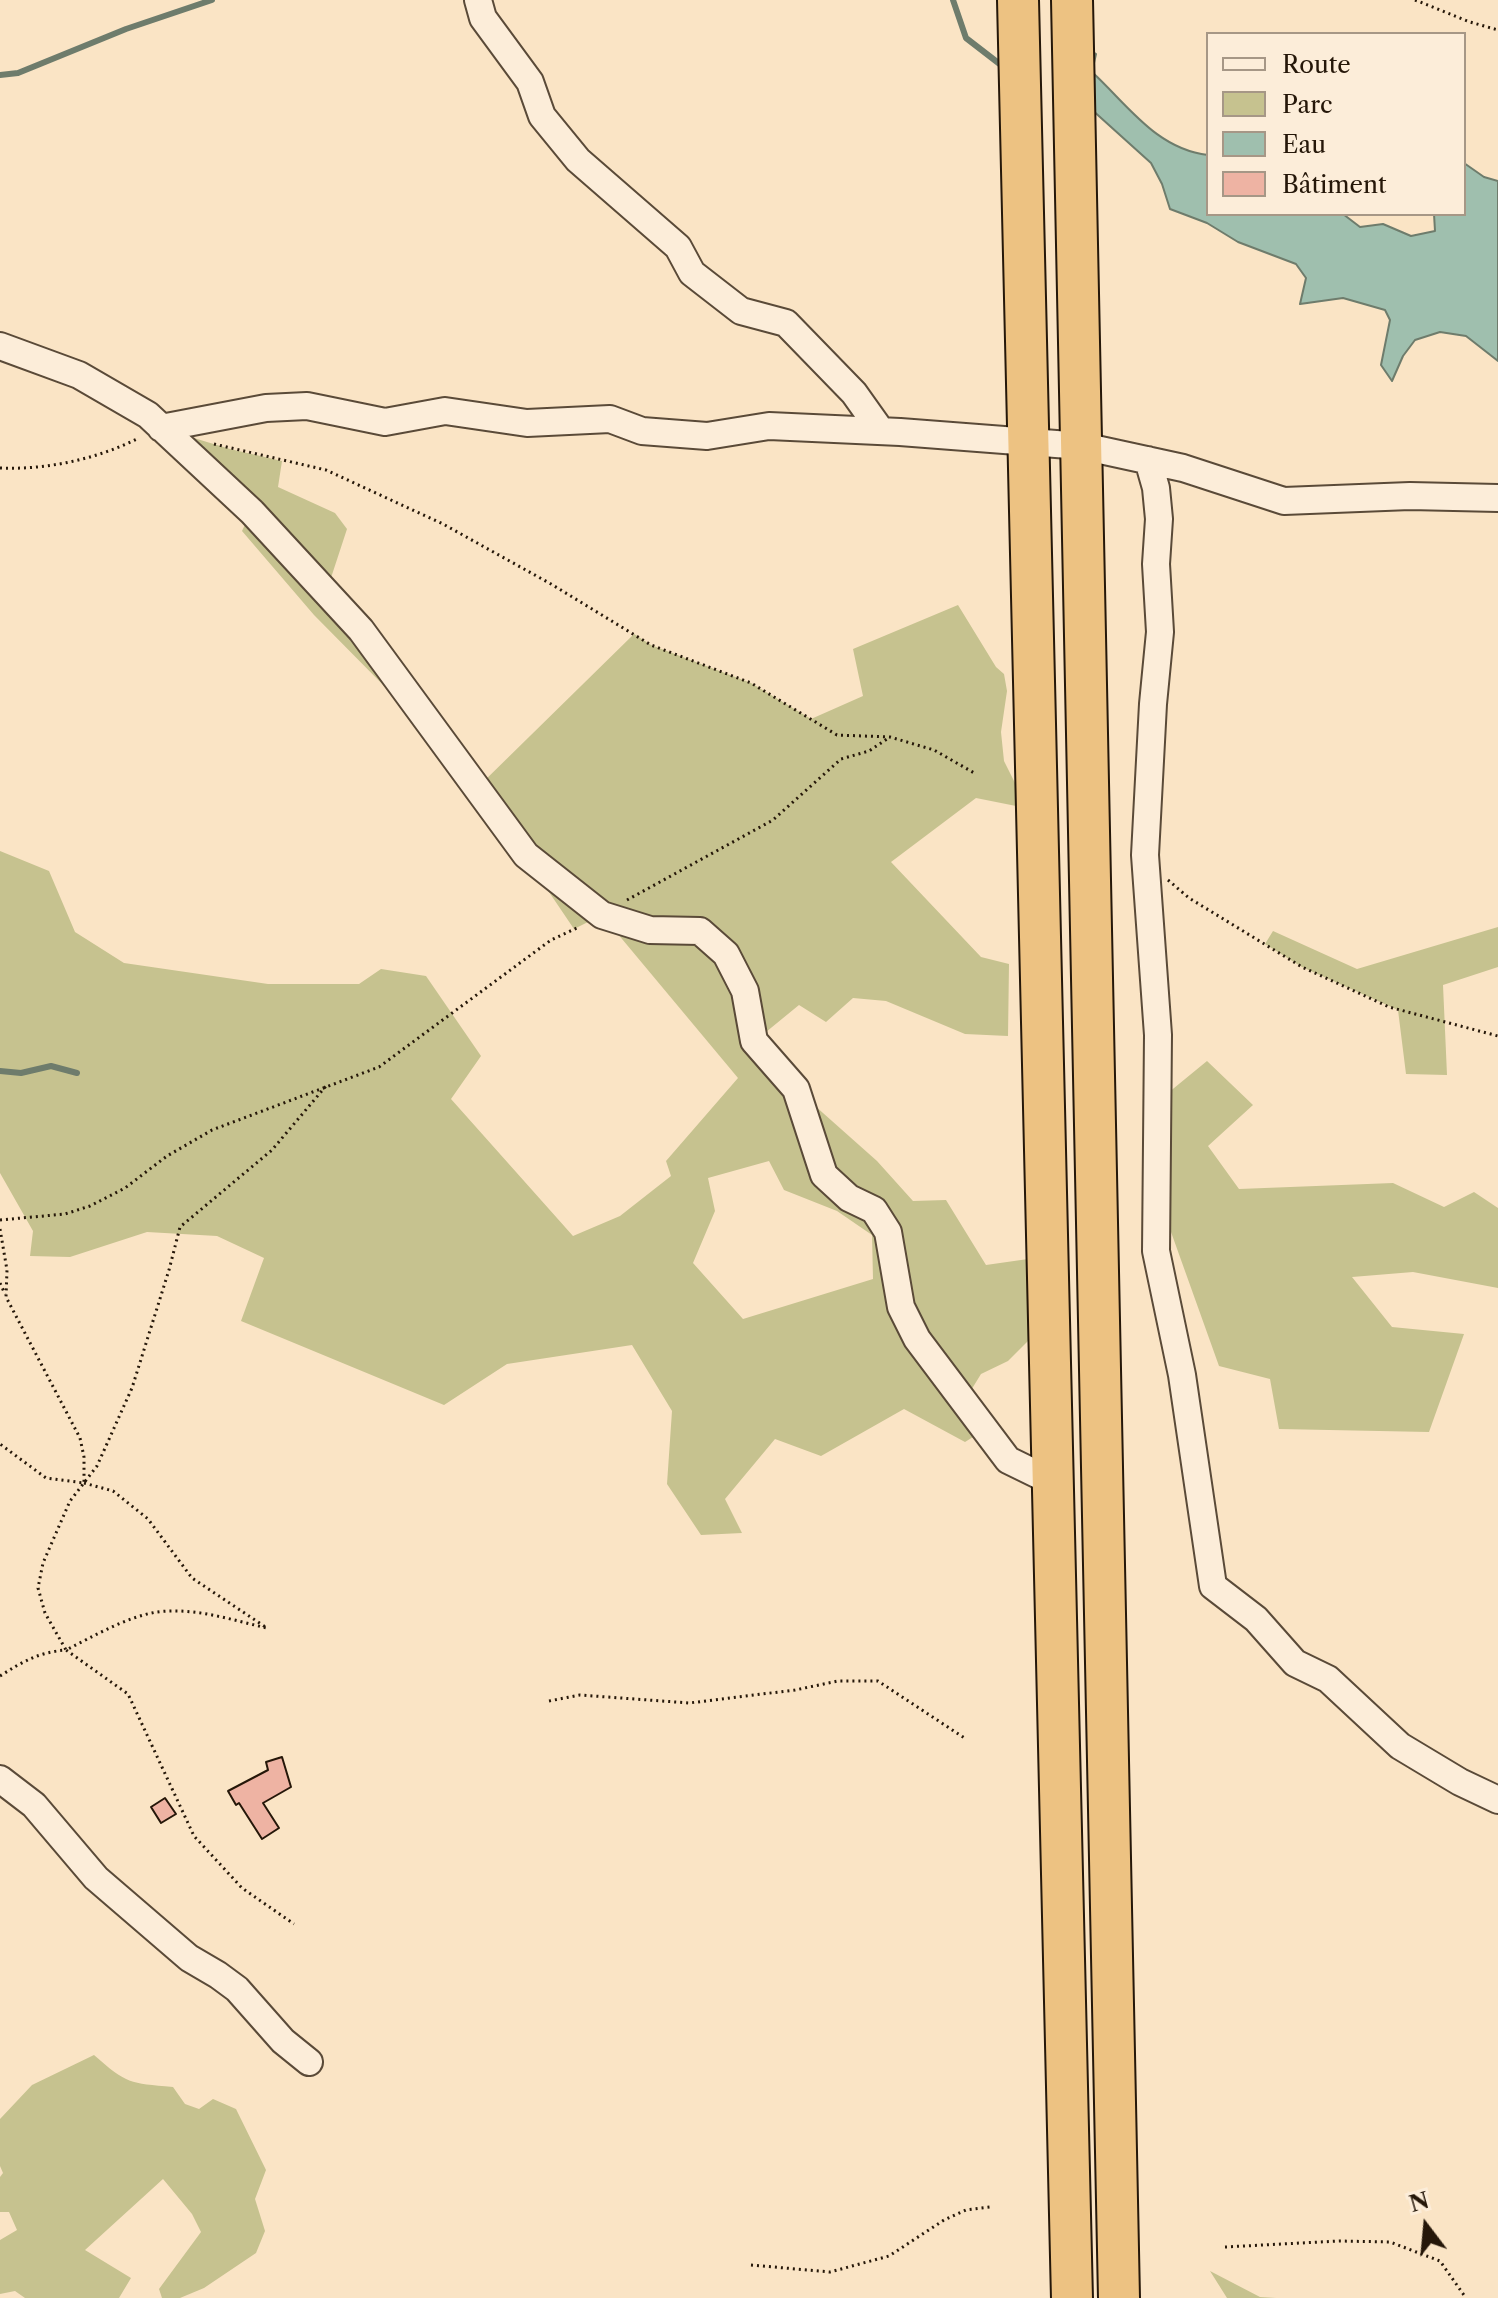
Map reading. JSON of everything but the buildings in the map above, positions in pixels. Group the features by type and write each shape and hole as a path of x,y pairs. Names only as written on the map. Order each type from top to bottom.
{"highway":[{"path":"1018,0 1072,2298"},
{"path":"1072,0 1119,2298"}],"street":[{"path":"478,0 483,18 530,82 542,116 578,160 678,247 692,273 741,311 786,323 822,356 881,431"},
{"path":"0,346 79,375 148,415 252,512 361,630 526,855 602,915 650,930 700,931 726,954 745,991 754,1041 796,1089 824,1175 849,1198 874,1210 888,1232 901,1307 917,1339 1008,1460 1053,1482"},
{"path":"161,428 266,408 307,406 385,422 445,411 527,423 610,419 642,431 707,436 769,426 881,431 1082,446 1183,468 1284,501 1410,496 1498,498"},
{"path":"1148,460 1156,488 1159,519 1156,564 1160,632 1145,855 1158,1035 1156,1251 1182,1375 1213,1586 1256,1619 1295,1663 1328,1679 1400,1746 1460,1782 1498,1800"},
{"path":"0,1779 34,1805 96,1878 189,1958 237,1989 283,2041 309,2062"}],"path":[{"path":"1415,0 1498,30"},
{"path":"0,468 32,470 114,450 161,428"},
{"path":"203,440 326,470 443,524 551,584 651,645 751,683 837,735 890,737 934,750 976,774"},
{"path":"0,1220 65,1214 90,1206 125,1188 167,1156 212,1130 379,1067 551,940 773,820 841,759 869,751 890,737"},
{"path":"1145,855 1157,871 1189,898 1302,967 1389,1007 1498,1036"},
{"path":"294,1924 242,1888 194,1836 128,1694 66,1650 45,1613 38,1588 43,1563 70,1501 97,1466 132,1388 180,1227 272,1150 326,1086"},
{"path":"0,1229 7,1270 6,1297"},
{"path":"0,1283 80,1438 84,1483"},
{"path":"0,1444 46,1478 113,1491 148,1519 192,1578 267,1628 199,1613 157,1612 119,1624 66,1650 46,1651 28,1658 0,1676"},
{"path":"549,1701 580,1695 689,1703 795,1690 838,1681 878,1681 966,1739"},
{"path":"751,2265 830,2272 889,2256 944,2220 966,2210 990,2207"},
{"path":"1225,2247 1339,2241 1390,2242 1440,2261 1466,2298"}],"green space":[{"path":"161,428 282,461 278,487 335,513 347,529 326,593 396,698 314,615 242,531 251,512"},
{"path":"958,605 996,667 1004,674 1007,691 1001,732 1004,761 1017,787 1016,806 976,798 891,862 981,957 1009,964 1008,1036 965,1034 886,1001 853,998 826,1022 799,1005 755,1041 796,1089 877,1161 913,1201 946,1200 986,1265 1028,1259 1027,1295 1032,1337 1008,1361 981,1374 962,1405 997,1422 965,1442 904,1409 821,1456 775,1439 725,1499 742,1533 701,1535 667,1484 672,1411 632,1345 507,1364 444,1405 241,1321 264,1258 217,1236 147,1232 70,1257 30,1256 33,1231 0,1173 0,851 49,871 75,932 124,963 268,984 359,984 381,969 426,976 481,1056 451,1099 573,1236 620,1216 671,1176 666,1161 738,1078 602,915 574,929 478,787 634,634 651,645 751,683 811,719 863,696 853,649","holes":["769,1161 784,1190 837,1211 872,1235 873,1279 743,1319 693,1263 715,1211 708,1178"]},
{"path":"1498,927 1498,967 1443,985 1447,1075 1406,1074 1398,1010 1302,967 1265,944 1273,931 1357,969"},
{"path":"1207,1061 1253,1105 1208,1146 1239,1189 1393,1183 1444,1207 1474,1192 1498,1208 1498,1288 1413,1272 1352,1277 1392,1327 1464,1334 1429,1432 1279,1429 1270,1379 1219,1366 1166,1218 1171,1185 1147,1164 1157,1102"},
{"path":"94,2055 129,2080 173,2087 185,2104 199,2109 213,2099 236,2109 266,2170 255,2199 265,2231 256,2253 204,2288 180,2298 162,2298 159,2289 201,2232 192,2214 163,2179 85,2250 131,2278 119,2298 25,2298 15,2291 0,2294 0,2240 17,2230 9,2212 0,2212 0,2177 3,2173 0,2166 0,2119 32,2085"},
{"path":"1210,2271 1260,2297 1276,2298 1227,2298"}],"water":[{"path":"1053,43 1080,43 1096,54 1092,72 1144,123 1173,144 1206,155 1206,216 1346,216 1360,227 1383,224 1411,236 1435,231 1434,216 1466,216 1466,164 1484,177 1498,181 1498,361 1466,336 1440,332 1415,340 1403,356 1392,381 1381,365 1390,320 1385,310 1343,298 1300,304 1306,278 1296,264 1238,242 1207,223 1170,209 1151,163 1080,99 1053,64"}],"waterway":[{"path":"0,75 18,73 126,29 212,0"},
{"path":"953,0 966,38 1001,65"},
{"path":"0,1071 21,1073 51,1066 77,1073"}]}
